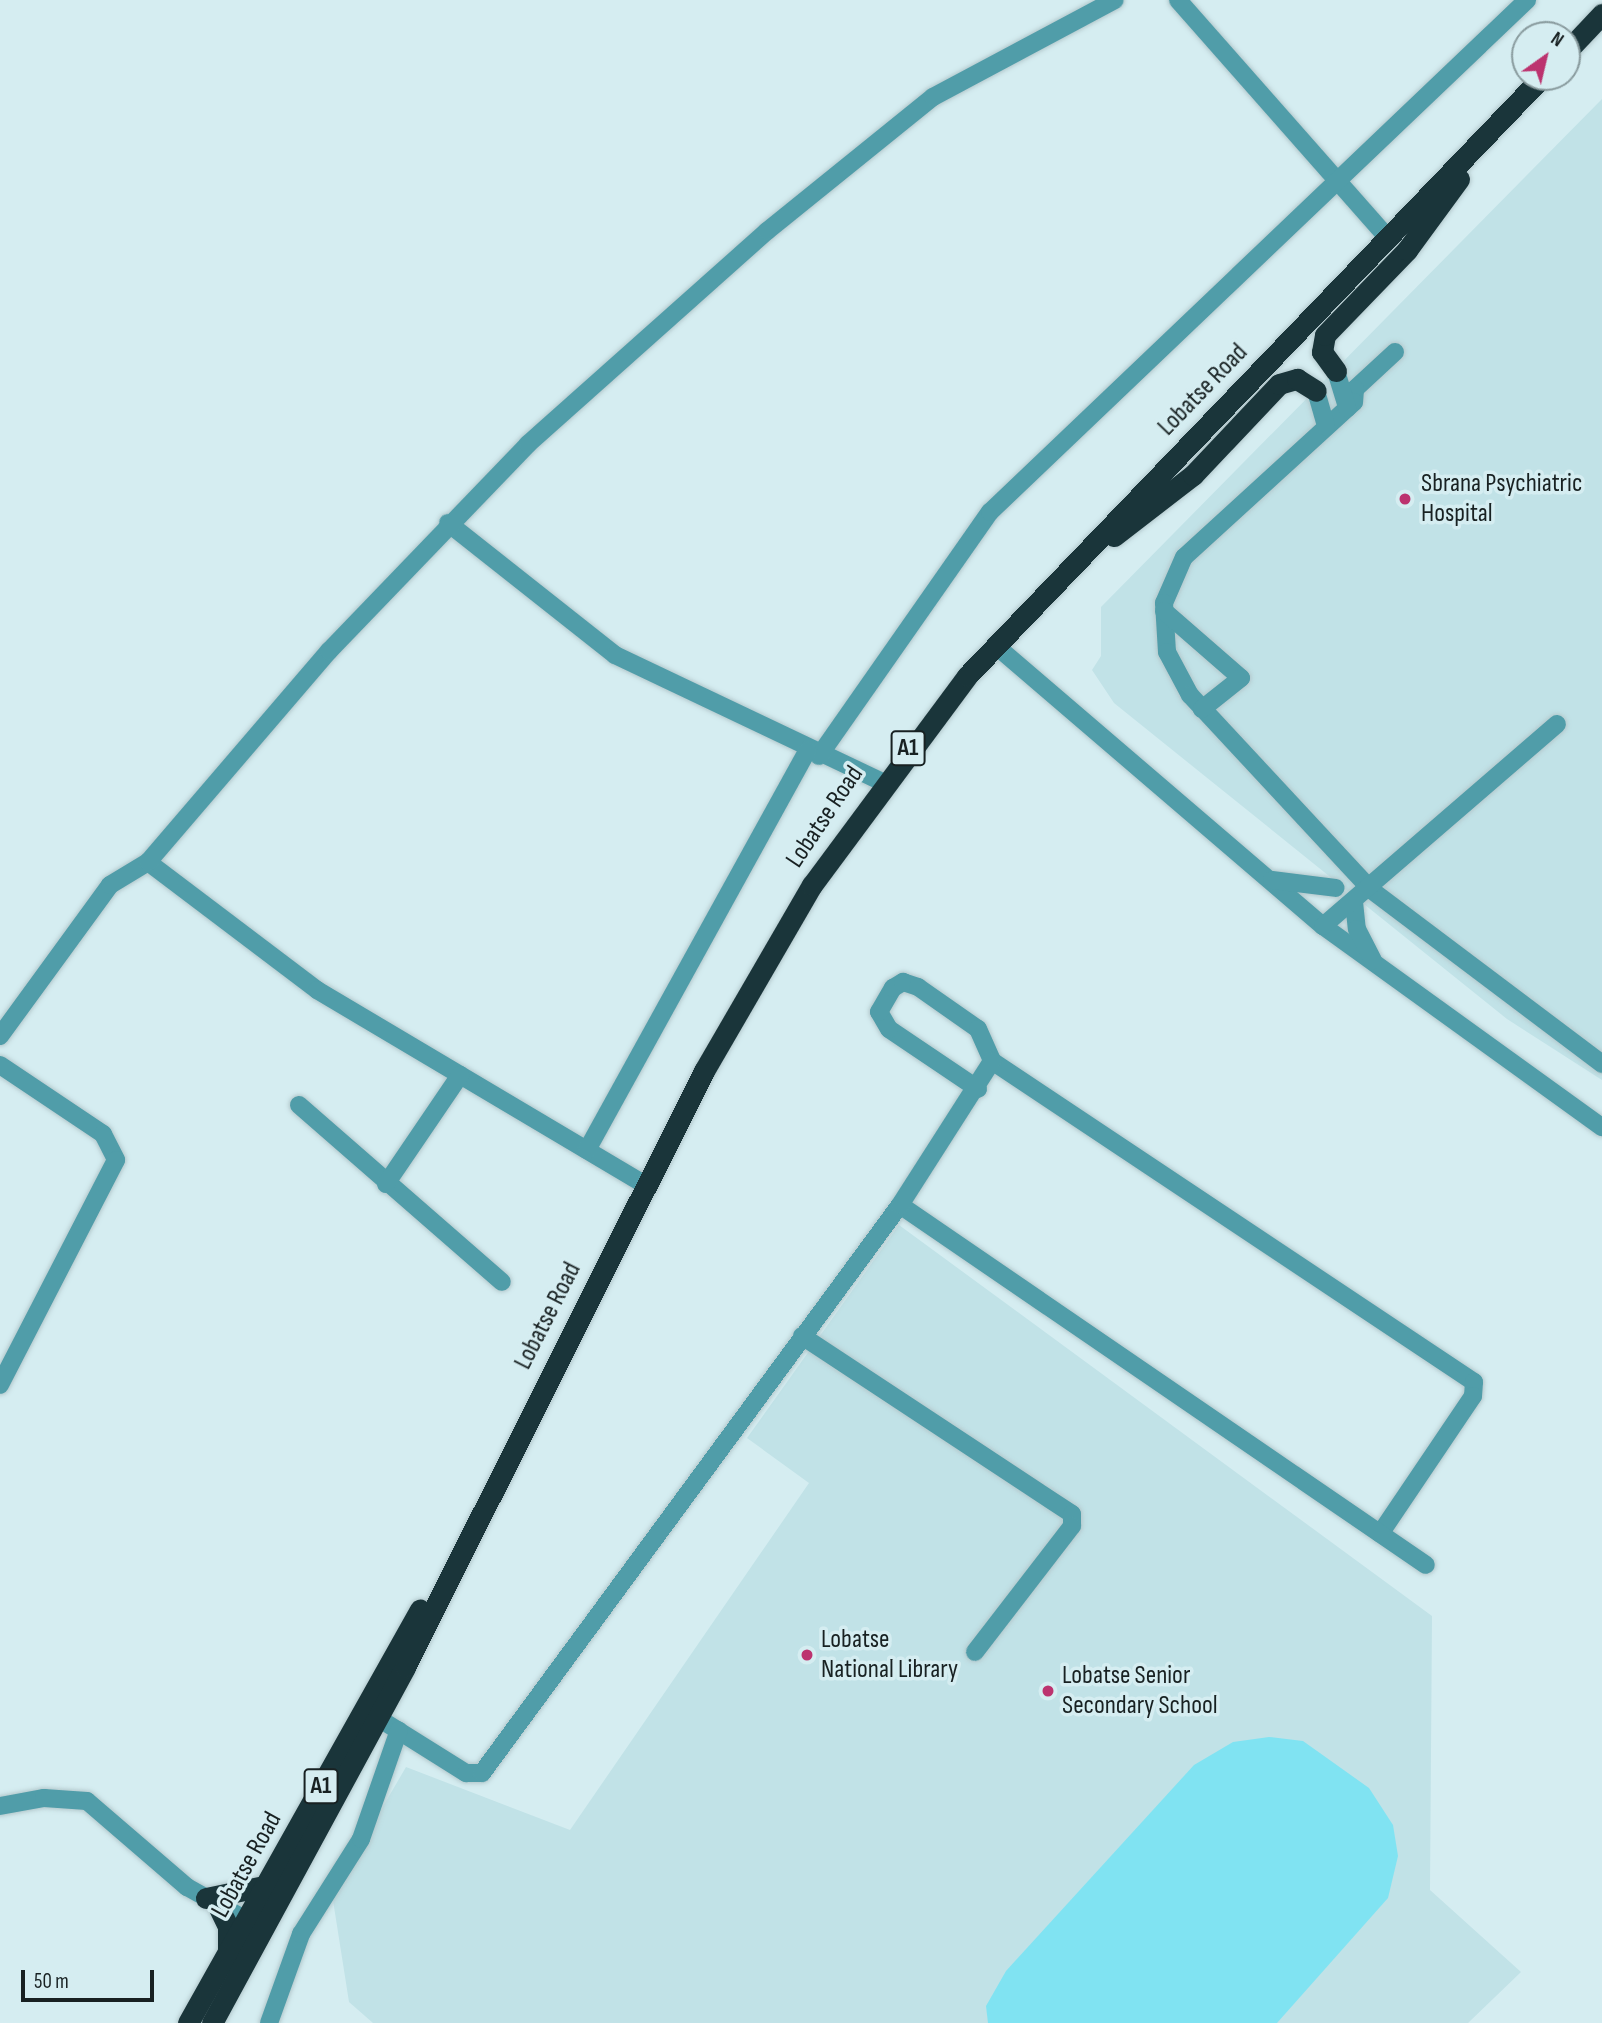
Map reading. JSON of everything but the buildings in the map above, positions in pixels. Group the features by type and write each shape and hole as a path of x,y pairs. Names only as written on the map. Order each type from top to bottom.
{"highway":[{"path":"1581,36 1602,14"},
{"name":"Lobatse Road","path":"212,2023 258,1926 460,1552 646,1185 762,967 882,782 995,645 1529,91"},
{"path":"1336,371 1322,352 1325,335 1407,250 1506,115"},
{"path":"1066,572 1176,491 1279,384 1297,379 1316,391"},
{"name":"Lobatse Road","path":"188,2023 228,1957 258,1926 269,1885 371,1713"},
{"path":"228,1957 228,1927 211,1901 269,1885"}],"street":[{"path":"0,1036 110,885 148,862 448,523 605,372 915,111 949,86 1115,0"},
{"path":"1178,0 1387,237"},
{"path":"587,1150 813,753 990,512 1335,179 1527,0"},
{"path":"1395,352 1355,389 1347,408 1195,544 1175,571 1164,611 1172,668 1202,709 1370,889 1602,1064"},
{"path":"1336,371 1347,408"},
{"path":"1316,391 1326,427"},
{"path":"448,523 615,655 813,753 882,782"},
{"path":"1164,611 1241,678 1202,709"},
{"path":"995,645 1262,877 1317,921 1378,969 1602,1127"},
{"path":"1317,921 1354,902 1370,889 1557,724"},
{"path":"148,862 273,961 646,1185"},
{"path":"1317,921 1350,868"},
{"path":"1262,877 1307,889 1336,888"},
{"path":"1354,902 1357,929 1378,969"},
{"path":"978,1089 889,1029 879,1012 892,988 912,984 978,1029 992,1061 1474,1382 1473,1396 1380,1534"},
{"path":"371,1713 466,1773 482,1773 900,1205 978,1089 992,1061"},
{"path":"0,1065 103,1134 116,1160 0,1385"},
{"path":"386,1184 460,1074"},
{"path":"299,1105 386,1184 502,1282"},
{"path":"900,1205 1426,1564"},
{"path":"802,1336 1072,1514 1072,1526 975,1652"},
{"path":"257,2023 270,2016 300,1934 361,1839 399,1730"},
{"path":"0,1806 44,1798 87,1801 211,1901 258,1926"}],"shaded area":[{"name":"Sbrana Psychiatric Hospital","path":"1602,99 1602,1080 1507,1019 1339,884 1114,703 1092,670 1101,656 1101,607"},
{"name":"Lobatse Senior Secondary School","path":"899,1225 1432,1616 1430,1890 1521,1972 1468,2023 373,2023 349,2002 332,1894 406,1767 570,1830 809,1483 747,1438"},
{"path":"1269,1737 1303,1741 1369,1788 1393,1825 1398,1856 1388,1898 1277,2023 988,2023 986,2006 1006,1971 1194,1765 1233,1742"}],"place":[{"name":"Sbrana Psychiatric Hospital","path":"1405,499"},
{"name":"Lobatse National Library","path":"807,1655"},
{"name":"Lobatse Senior Secondary School","path":"1048,1691"}]}
